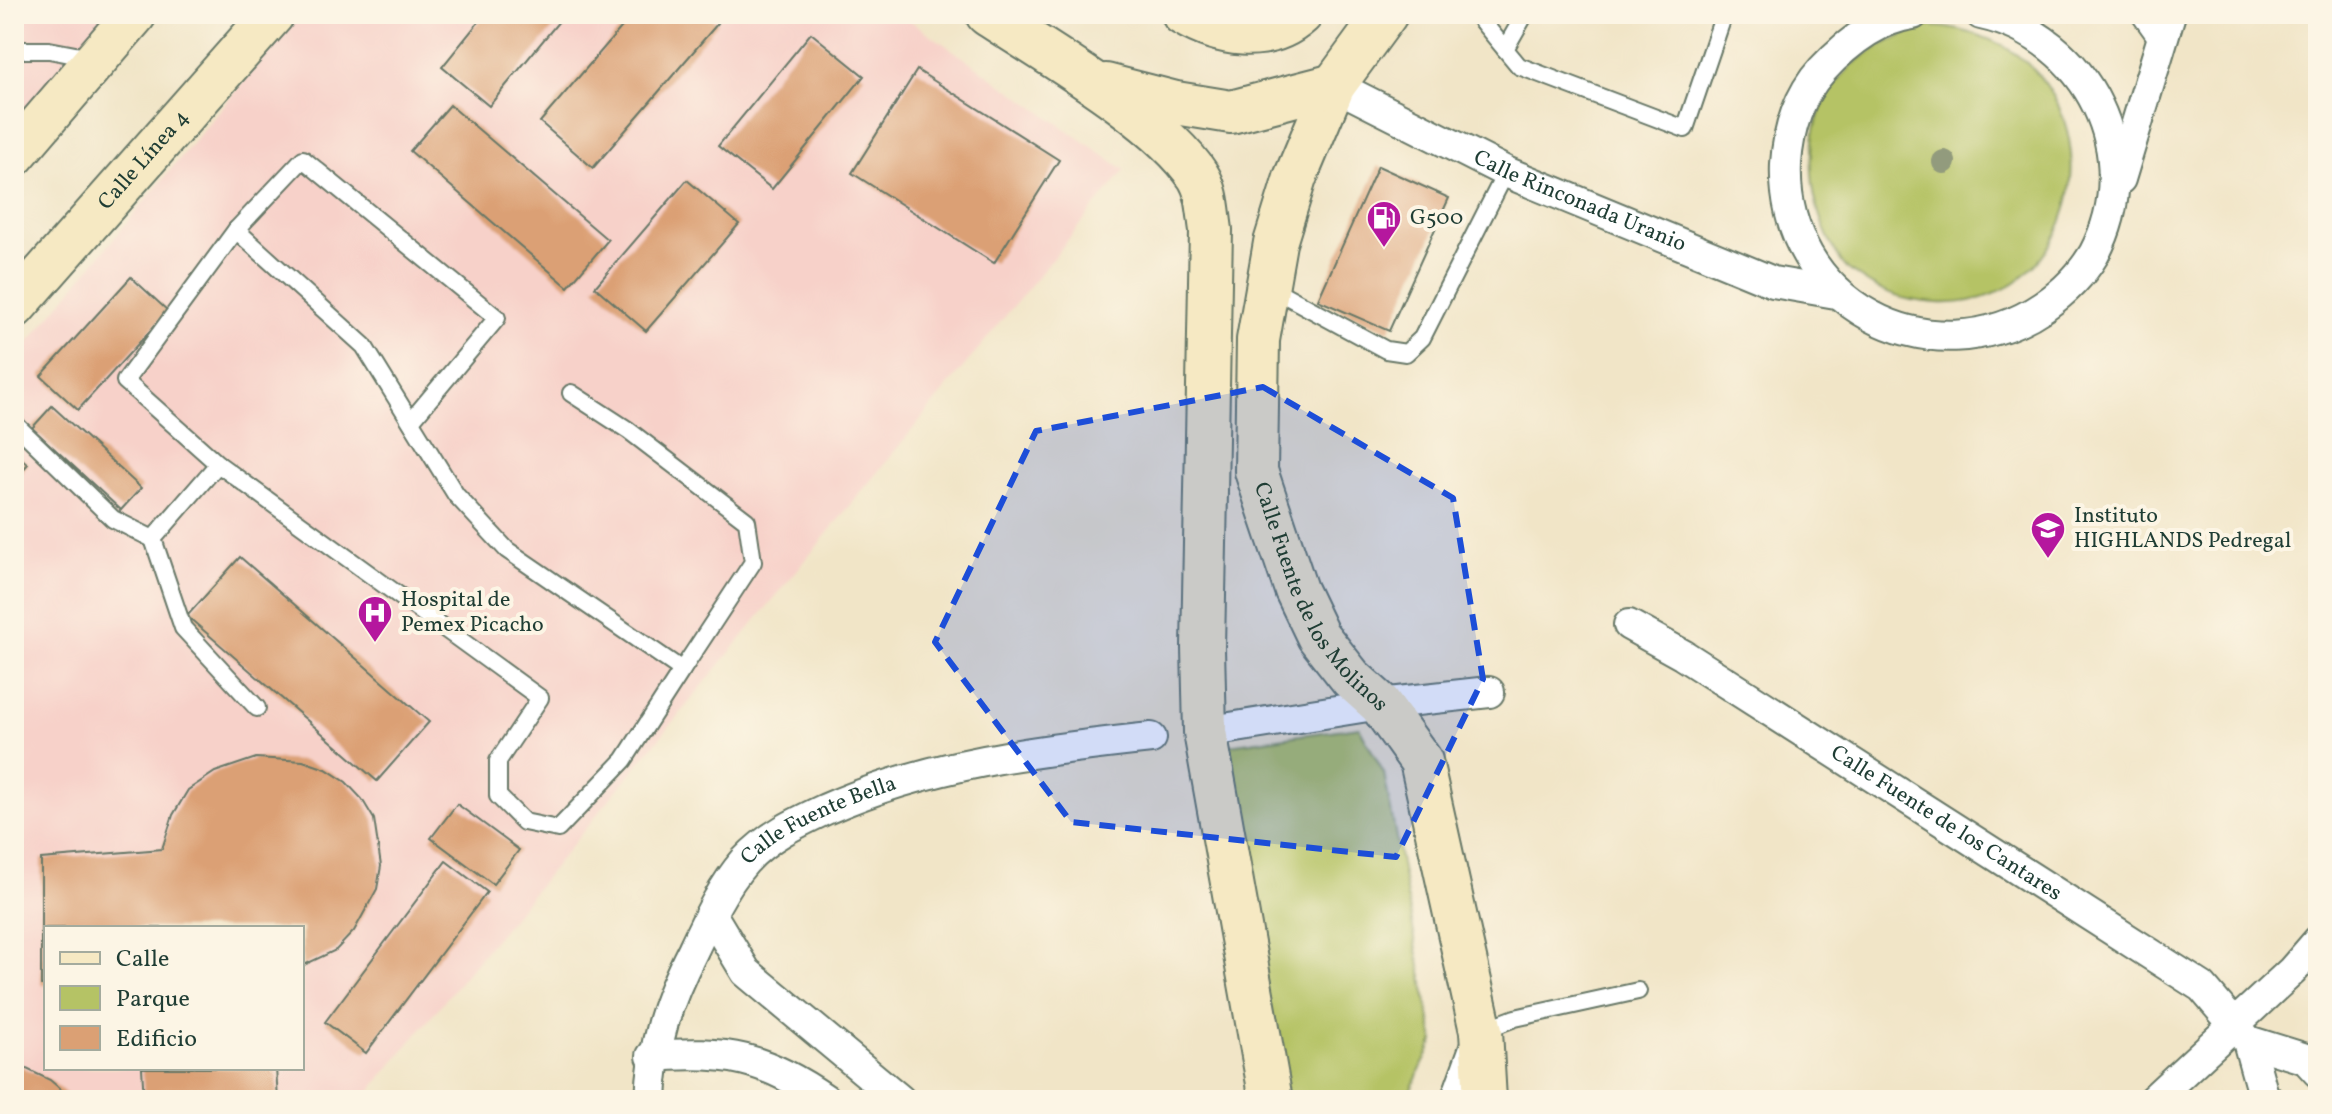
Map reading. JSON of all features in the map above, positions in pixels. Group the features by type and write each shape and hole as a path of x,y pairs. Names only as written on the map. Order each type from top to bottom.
{"street":[{"path":"14,155 135,14"},
{"name":"Calle Línea 4","path":"14,307 273,14"},
{"path":"987,14 1086,80 1167,140 1198,175 1206,192 1211,230 1203,648 1205,732 1271,1100"},
{"path":"1183,14 1207,28 1238,36 1285,22"},
{"name":"Calle Fuente de los Molinos","path":"1386,14 1334,85 1295,178 1275,243 1258,340 1256,471 1296,590 1318,636 1351,678 1380,704 1421,761 1481,1031 1485,1100"},
{"path":"1913,14 1899,16 1848,41 1810,83 1788,135 1785,192 1801,247 1836,293 1877,321 1925,336 1974,336 2022,322 2063,293 2094,254 2170,14"},
{"path":"1981,14 2012,21 2060,51 2095,97 2113,151 2111,207"},
{"path":"1086,80 1176,103 1231,112 1334,85"},
{"name":"Calle Rinconada Uranio","path":"1334,85 1506,172 1773,282 1836,293"},
{"name":"Calle Fuente de los Cantares","path":"1629,625 1696,663 2202,987 2242,1032 2263,1095 2268,1100"},
{"path":"1205,732 1380,704 1489,692"},
{"name":"Calle Fuente Bella","path":"651,1100 652,1056 675,986 711,914 745,862 782,829 855,796 924,773 1020,752 1151,738"},
{"path":"711,914 746,972 900,1100"},
{"path":"2153,1100 2242,1032 2318,941"},
{"path":"1456,1100 1481,1031"},
{"path":"2242,1032 2306,1059 2318,1072"},
{"path":"652,1056 699,1052 744,1058 787,1073 826,1100"}],"lane":[{"path":"1476,14 1519,66 1685,129 1724,14"},
{"path":"1505,49 1525,14"},
{"path":"2139,14 2161,45"},
{"path":"14,50 49,50 97,59"},
{"path":"411,421 497,318 303,159 236,230 125,381 218,464 540,698 498,761 498,796 524,822 558,829 624,760 753,562 747,521 628,430 571,393"},
{"path":"1267,286 1386,350 1406,353 1422,338 1506,172"},
{"path":"236,230 364,346 456,495 507,550 682,670"},
{"path":"14,423 113,519 153,539 183,628 257,708"},
{"path":"153,539 218,464"},
{"path":"1481,1031 1515,1018 1638,991"}],"highlighted area":[{"path":"1263,387 1453,498 1483,679 1396,857 1071,822 935,642 1036,431"}],"shaded area":[{"path":"14,14 117,14 14,134"},
{"name":"Hospital de Pemex Picacho","path":"299,14 901,14 1125,170 363,1100 14,1100 14,360"}],"green space":[{"path":"1927,26 1993,41 2038,75 2064,120 2072,172 2061,222 2035,265 1993,294 1937,303 1890,294 1845,267 1823,226 1813,182 1812,160 1813,138 1819,116 1827,96 1840,78 1880,46"},
{"path":"1359,727 1384,773 1434,1041 1406,1100 1282,1100 1207,748"}],"building":[{"path":"485,14 565,14 489,106 442,67"},
{"path":"633,14 707,14 718,23 593,168 540,122"},
{"path":"811,33 864,76 772,189 718,146"},
{"path":"917,70 1059,160 994,263 852,173"},
{"path":"450,105 608,240 568,287 410,151"},
{"name":"G500","path":"1378,166 1449,198 1389,331 1318,300"},
{"path":"687,180 739,224 646,331 595,287"},
{"path":"131,277 168,311 78,410 41,376"},
{"path":"52,406 141,488 121,510 32,428"},
{"path":"14,452 28,464 14,480"},
{"path":"240,557 429,722 377,781 187,616"},
{"path":"256,758 303,761 326,769 346,782 362,799 374,819 381,866 377,889 354,931 336,950 304,965 304,926 44,926 44,985 41,985 41,859 162,849 173,815 188,790 215,772"},
{"path":"457,804 519,850 493,884 431,838"},
{"path":"446,861 487,892 366,1053 325,1022"},
{"path":"14,1063 50,1080 73,1100 14,1100"},
{"path":"142,1070 276,1070 278,1100 144,1100"}],"place":[{"name":"G500","path":"1384,249"},
{"name":"Instituto HIGHLANDS Pedregal","path":"2048,560"},
{"name":"Hospital de Pemex Picacho","path":"375,644"}]}
